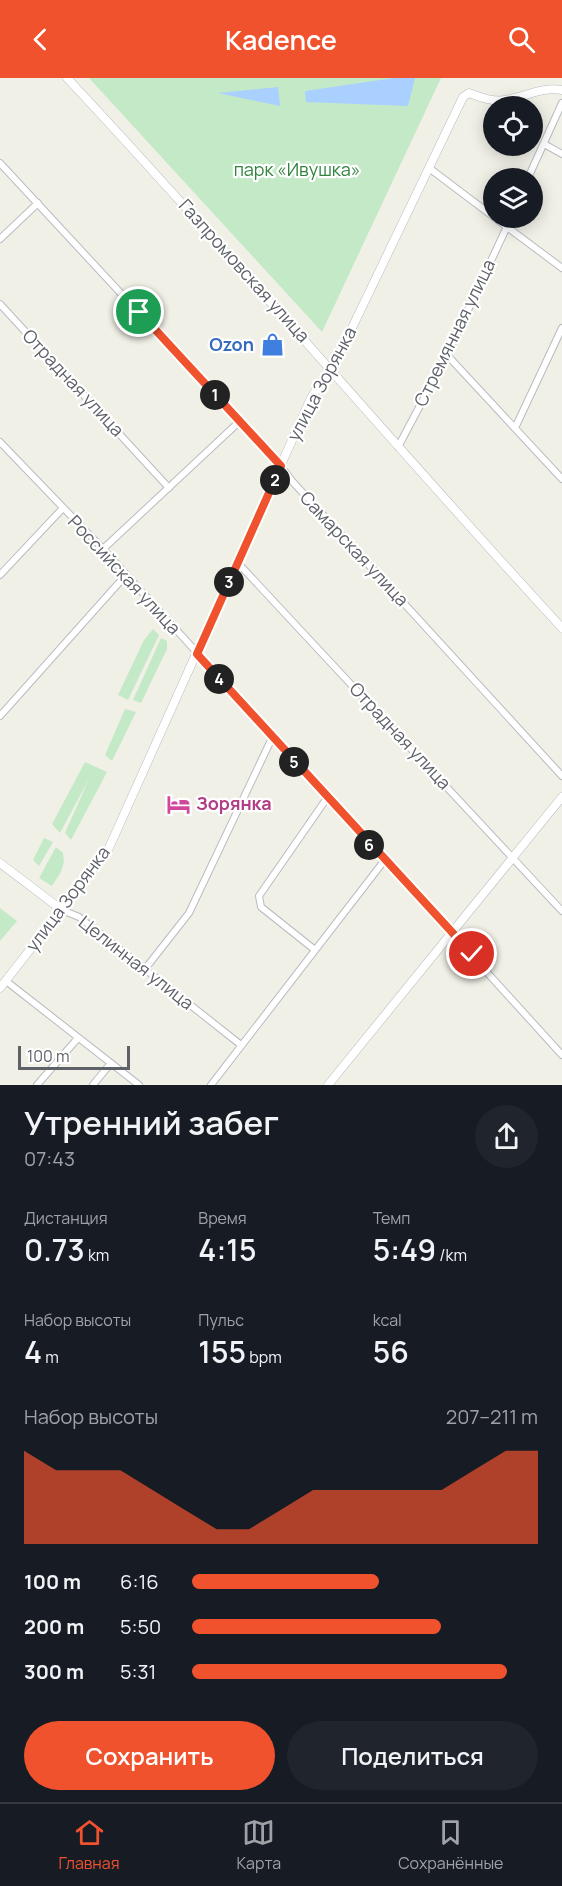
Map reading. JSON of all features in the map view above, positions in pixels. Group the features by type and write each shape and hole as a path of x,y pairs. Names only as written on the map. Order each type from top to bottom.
{"street":[{"name":"Газпромовская улица","path":"67,78 218,241 398,447 562,628"},
{"name":"улица Зорянка","path":"3,985 108,850 312,398 339,355 463,97 470,93 488,100 504,101 551,89 562,90"},
{"path":"562,103 543,144 562,154"},
{"name":"Самарская улица","path":"0,163 240,421 281,466 292,482 562,776"},
{"path":"429,168 483,209"},
{"path":"0,239 38,203"},
{"name":"Стремянная улица","path":"398,447 447,355 506,228"},
{"path":"510,228 562,268"},
{"name":"Отрадная улица","path":"0,304 170,488"},
{"path":"515,428 562,328"},
{"path":"447,355 562,479"},
{"path":"103,549 240,421"},
{"name":"Российская улица","path":"0,442 103,549 125,576 562,1055"},
{"path":"0,575 63,508"},
{"name":"Отрадная улица","path":"237,562 562,911"},
{"path":"0,716 125,576"},
{"path":"145,969 189,913 272,738"},
{"path":"328,1085 562,797"},
{"path":"315,950 261,907 259,896 327,798"},
{"path":"211,1085 384,861"},
{"name":"Целинная улица","path":"0,863 62,910 79,917 241,1045"},
{"path":"3,985 139,1085"},
{"path":"37,1085 78,1038"},
{"path":"93,1085 111,1063"}],"green space":[{"name":"парк «Ивушка»","path":"89,78 441,78 322,332"},
{"path":"153,629 159,635 128,700 118,695 144,640"},
{"path":"161,638 167,641 167,649 141,703 133,700"},
{"path":"125,709 136,712 112,761 105,755"},
{"path":"85,762 107,772 71,840 65,833 89,779 60,833 52,824"},
{"path":"44,838 53,842 39,866 33,860"},
{"path":"56,847 63,853 64,862 52,886 39,878"},
{"path":"0,908 17,921 0,941"}],"water":[{"path":"394,78 415,78 408,106 306,102 305,91"},
{"path":"278,87 280,106 218,93"}],"place":[{"name":"Ozon","path":"272,345"},
{"name":"Зорянка","path":"178,804"}],"route":[{"path":"139,312 281,466 197,654 384,861 472,954"}]}
